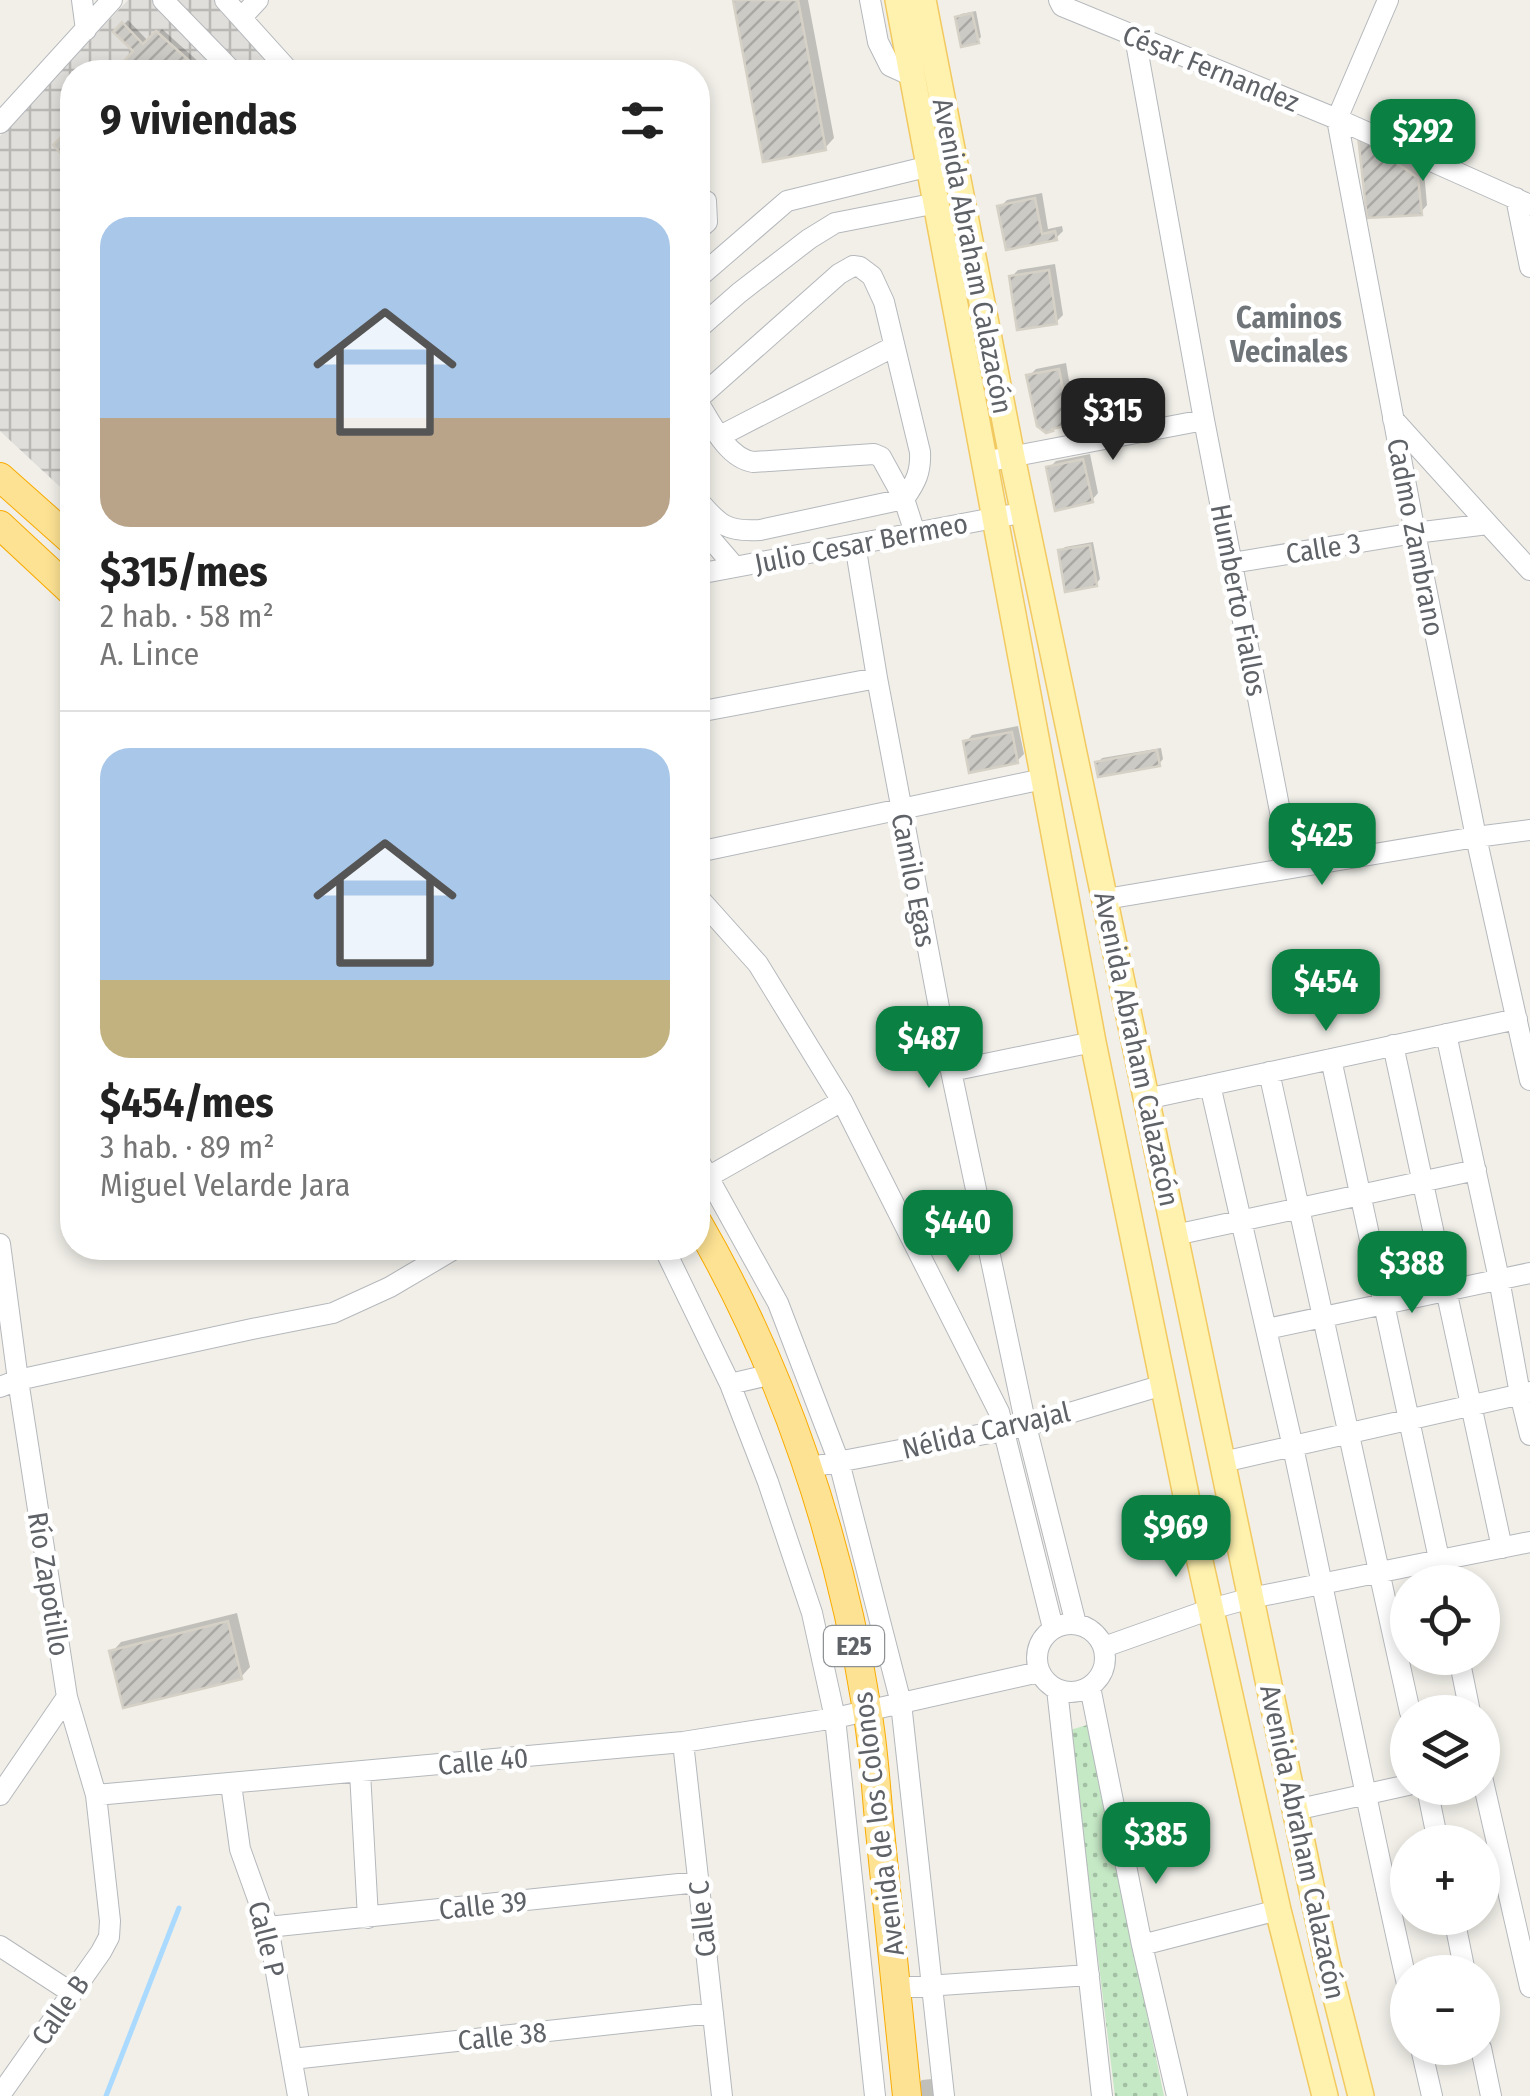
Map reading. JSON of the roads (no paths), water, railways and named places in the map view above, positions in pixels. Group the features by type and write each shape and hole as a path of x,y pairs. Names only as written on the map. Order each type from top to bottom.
{"highway":[{"path":"0,476 60,530"},
{"path":"0,525 60,581"},
{"name":"Avenida de los Colonos","path":"710,1246 773,1374 828,1528 868,1710 906,2082"}],"main road":[{"name":"Avenida Abraham Calazacón","path":"898,0 1093,1042 1211,1609 1324,2096"},
{"name":"Avenida Abraham Calazacón","path":"924,0 1012,457 1327,1962 1361,2096"}],"street":[{"path":"82,0 86,30"},
{"path":"0,122 112,0"},
{"path":"163,0 221,60"},
{"path":"226,0 279,60"},
{"path":"240,18 258,0"},
{"path":"870,0 878,42 890,66 912,76"},
{"name":"César Fernandez","path":"1059,0 1062,6 1523,202"},
{"path":"1337,120 1388,0"},
{"name":"Humberto Fiallos","path":"1135,37 1290,868"},
{"name":"Cadmo Zambrano","path":"1337,120 1476,837 1530,1080"},
{"path":"710,268 786,201 930,166"},
{"path":"1523,202 1530,267"},
{"path":"710,318 809,239 835,223 937,203"},
{"path":"710,389 839,274 853,266 860,268 872,276 884,302 920,452 917,480 904,498 760,530 738,531 718,523 710,514"},
{"path":"720,436 893,347"},
{"path":"1392,418 1530,570"},
{"path":"710,420 737,457 753,462 874,454 880,457 904,498 914,533"},
{"path":"984,462 1204,420"},
{"name":"Julio Cesar Bermeo","path":"710,572 1024,513"},
{"name":"Calle 3","path":"1232,562 1488,524"},
{"path":"710,538 735,567"},
{"name":"Camilo Egas","path":"855,544 876,678 951,1071 1026,1426 1076,1624"},
{"path":"710,710 876,678"},
{"path":"710,849 1043,779"},
{"path":"1106,899 1530,830"},
{"path":"710,910 758,964 842,1101 998,1412 1053,1628"},
{"path":"1146,1099 1516,1019"},
{"path":"1446,1034 1525,1393 1530,1435"},
{"path":"951,1071 1093,1042"},
{"path":"1394,1045 1502,1548"},
{"path":"1331,1059 1441,1565"},
{"path":"1269,1072 1406,1695"},
{"path":"1210,1085 1267,1330 1400,1955"},
{"path":"710,1168 842,1101"},
{"path":"1175,1235 1476,1170"},
{"path":"710,1188 778,1303 839,1462 901,1703 944,2096"},
{"name":"Río Zapotillo","path":"0,1244 9,1384 67,1697 96,1795 110,1922"},
{"path":"9,1384 333,1313 435,1260"},
{"path":"670,1260 730,1384 812,1613 836,1718 875,2096"},
{"path":"1267,1330 1530,1273"},
{"path":"730,1384 773,1374"},
{"name":"Nélida Carvajal","path":"806,1468 1026,1426 1163,1385"},
{"path":"1223,1462 1525,1393"},
{"path":"1104,1647 1251,1598 1530,1542"},
{"path":"1076,1624 1093,1632 1104,1647 1104,1670 1090,1687 1073,1693 1046,1682 1036,1662 1040,1643 1053,1628 1076,1624"},
{"name":"Calle 40","path":"96,1795 683,1742 836,1718 1039,1672"},
{"path":"1090,1687 1176,2096"},
{"path":"1057,1689 1102,2096"},
{"path":"0,1795 67,1697"},
{"name":"Calle C","path":"683,1742 722,2096"},
{"path":"360,1772 368,1918"},
{"name":"Calle P","path":"230,1784 240,1849 268,1927 298,2096"},
{"path":"1296,1810 1390,1789"},
{"path":"1488,1805 1530,1987"},
{"name":"Calle 39","path":"268,1927 698,1882"},
{"path":"854,1910 889,1912"},
{"path":"1142,1945 1278,1910"},
{"name":"Calle B","path":"0,2094 109,1938 110,1922"},
{"path":"0,1946 72,1993"},
{"path":"896,1988 1088,1975"},
{"name":"Calle 38","path":"292,2058 713,2013"},
{"path":"871,2064 906,2082"},
{"path":"1425,2065 1432,2096"},
{"path":"1485,2065 1491,2096"}],"waterway":[{"path":"106,2096 179,1908"}],"district":[{"name":"Caminos Vecinales","path":"1289,335"}]}
